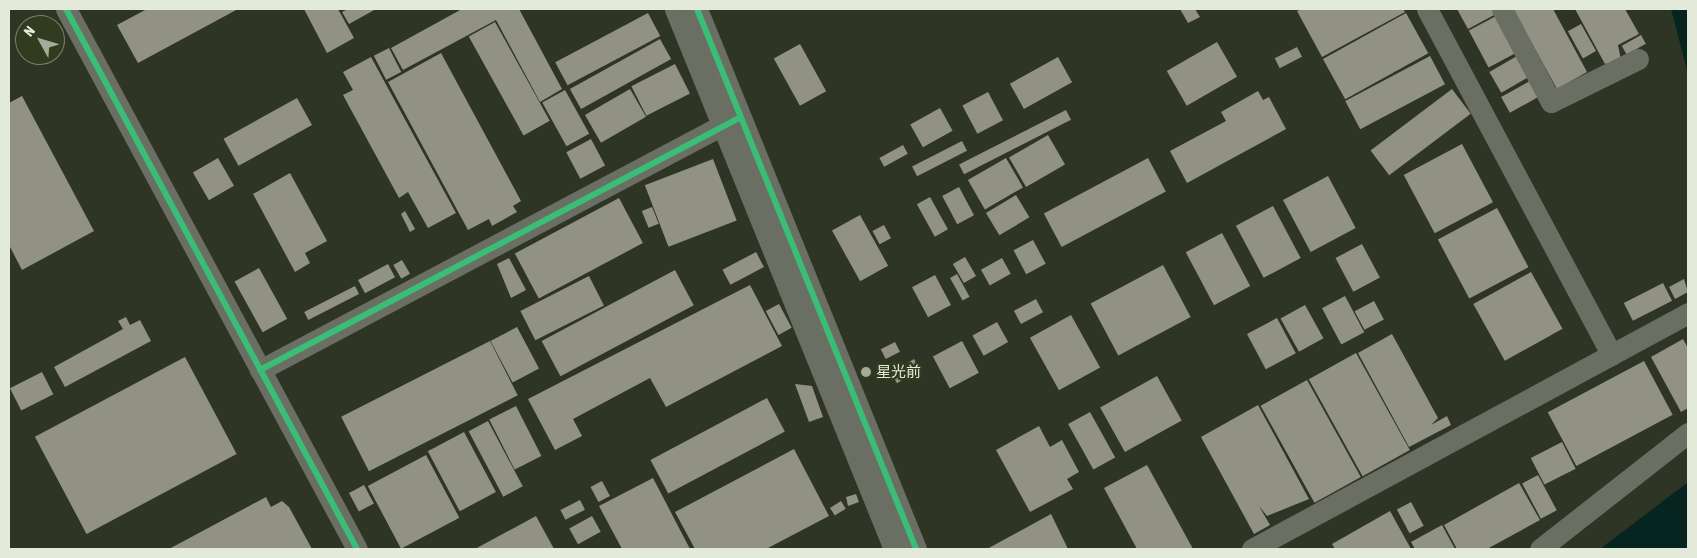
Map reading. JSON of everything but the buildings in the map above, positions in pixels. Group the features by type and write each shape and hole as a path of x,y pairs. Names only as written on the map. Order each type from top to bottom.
{"street":[{"path":"66,9 357,549"},
{"path":"675,9 894,549"},
{"path":"698,9 916,549"},
{"path":"1427,9 1612,355"},
{"path":"1502,9 1551,102 1638,58"},
{"path":"260,370 721,125 741,117"},
{"path":"1252,549 1688,313"},
{"path":"1540,549 1688,433"}],"water":[{"path":"1671,9 1688,9 1688,74"},
{"path":"1688,482 1688,549 1600,549"}],"pier":[{"path":"1688,479 1688,482 1598,549 1599,547"}],"cycle path":[{"path":"66,9 357,549"},
{"path":"697,9 916,549"},
{"path":"260,370 741,117"}],"place":[{"name":"星光前","path":"866,372"}]}
